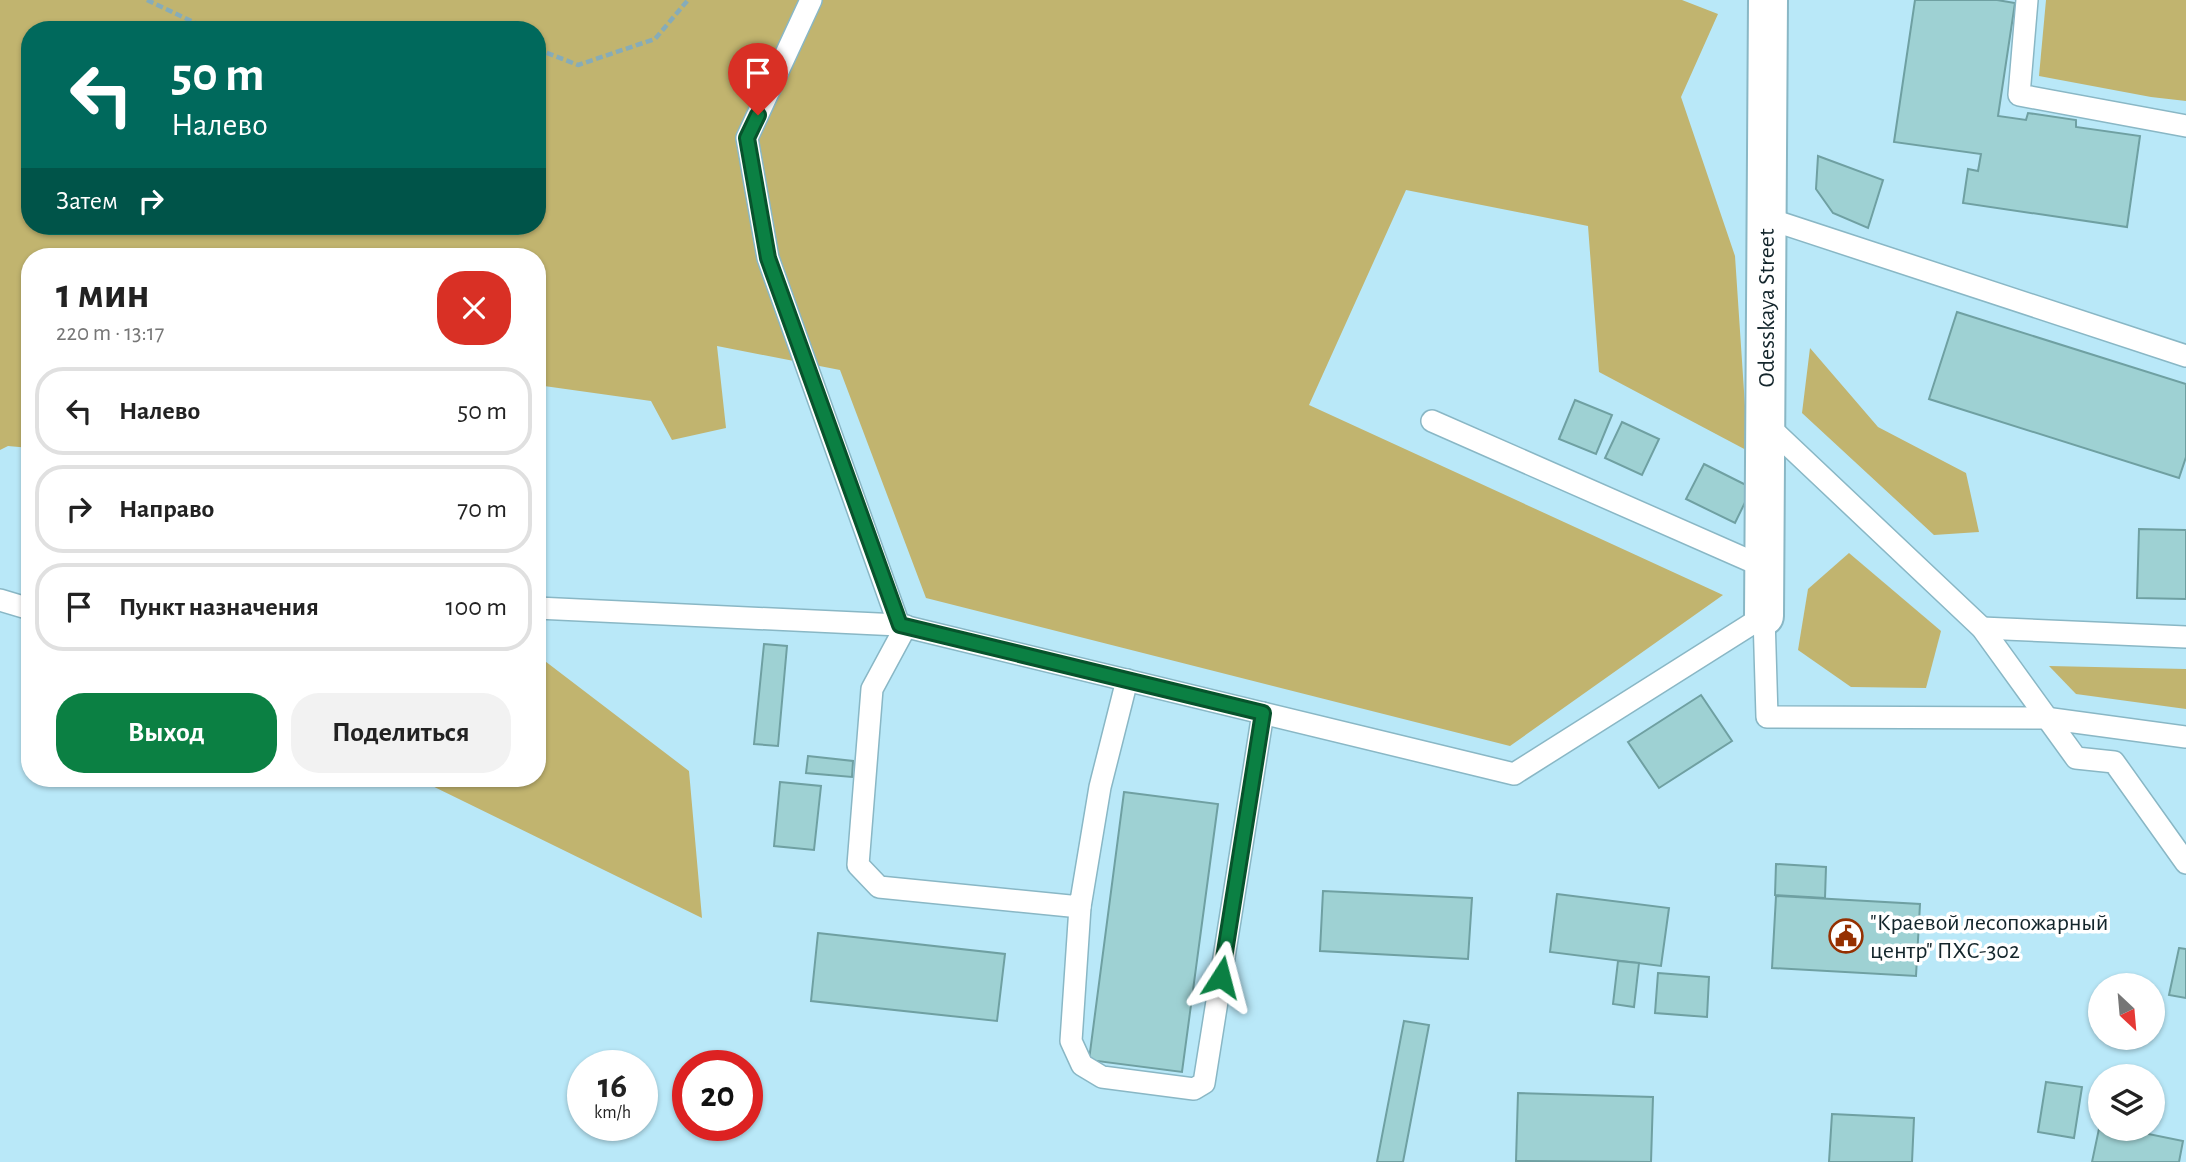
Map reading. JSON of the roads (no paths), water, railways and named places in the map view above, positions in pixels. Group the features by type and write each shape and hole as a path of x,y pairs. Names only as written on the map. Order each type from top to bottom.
{"street":[{"name":"Odesskaya Street","path":"1764,616 1768,0"}],"lane":[{"path":"811,0 747,138 768,258 903,625 872,690 858,865 879,887 1080,907"},
{"path":"2027,0 2019,95 2186,126"},
{"path":"1766,218 2186,356"},
{"path":"1432,421 1764,567"},
{"path":"1765,423 1982,628 2076,758 2114,762 2186,863"},
{"path":"0,600 21,606"},
{"path":"546,608 903,625 1514,774 1764,616"},
{"path":"1764,616 1767,717 2045,718 2186,737"},
{"path":"1982,628 2186,637"},
{"path":"1127,680 1100,787 1080,907 1071,1041 1082,1065 1102,1077 1194,1090 1203,1083 1263,713"}],"place":[{"name":"\"Краевой лесопожарный центр\" ПХС-302","path":"1846,936"}]}
